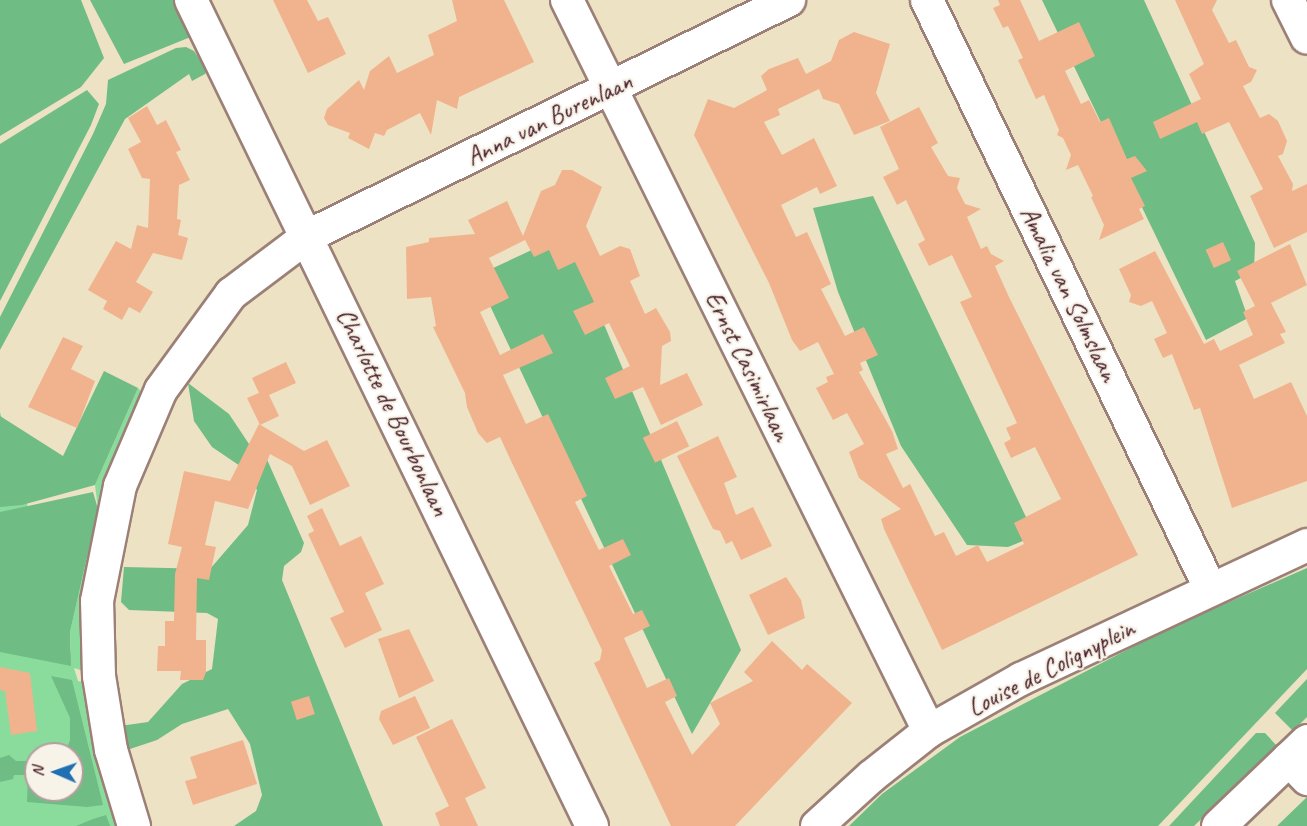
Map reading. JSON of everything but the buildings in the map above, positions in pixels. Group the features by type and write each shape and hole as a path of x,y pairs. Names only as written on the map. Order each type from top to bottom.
{"main road":[{"path":"1218,826 1300,760"}],"street":[{"name":"Charlotte de Bourbonlaan","path":"191,0 309,236 592,826"},
{"name":"Ernst Casimirlaan","path":"567,0 929,732"},
{"name":"Anna van Burenlaan","path":"134,826 111,750 99,676 97,601 120,486 162,390 231,294 309,236 789,0"},
{"name":"Amalia van Solmslaan","path":"927,0 1210,588"},
{"path":"1288,0 1307,38"},
{"name":"Louise de Colignyplein","path":"818,826 872,776 929,732 1021,679 1210,588 1307,545"}],"green space":[{"path":"0,0 81,0 104,58 81,87 0,136"},
{"path":"90,0 180,0 193,36 124,64"},
{"path":"1042,0 1144,0 1255,243 1254,271 1235,281 1248,318 1206,340"},
{"path":"186,47 194,51 207,70 205,74 192,81 189,74 125,119 0,350 0,317 93,134 106,104 108,80 176,48"},
{"path":"87,90 99,104 91,125 0,301 0,144"},
{"path":"873,196 1035,536 1008,547 967,545 901,446 838,292 813,208"},
{"path":"566,234 741,650 692,734 476,276"},
{"path":"104,371 138,388 95,485 22,505 0,507 0,416 63,456"},
{"path":"188,383 229,414 249,444 265,455 304,543 301,552 284,566 282,580 383,826 234,826 256,811 262,795 250,744 228,709 182,724 157,740 124,751 120,726 148,722 182,684 212,669 218,619 207,613 129,610 121,602 124,567 210,569 248,525 257,490 246,470 212,447 194,421"},
{"path":"138,388 148,399 87,672 74,668 78,681 89,684 120,826 0,826 0,412 71,654 70,632 98,509 95,485"},
{"path":"93,492 98,509 70,632 71,666 0,652 0,512"},
{"path":"1307,568 1307,669 1158,826 849,826 882,794 960,737 1165,630"},
{"path":"51,676 72,680 103,805 87,807 27,802 84,802 84,742 69,742 70,718"},
{"path":"1307,679 1307,717 1293,731 1275,713"},
{"path":"1256,733 1265,733 1277,746 1194,826 1169,826"},
{"path":"9,755 16,761 24,761 24,775 14,775 13,779 0,782 0,758"},
{"path":"1307,797 1307,826 1277,826"},
{"path":"106,815 110,826 76,826 93,819"}]}
